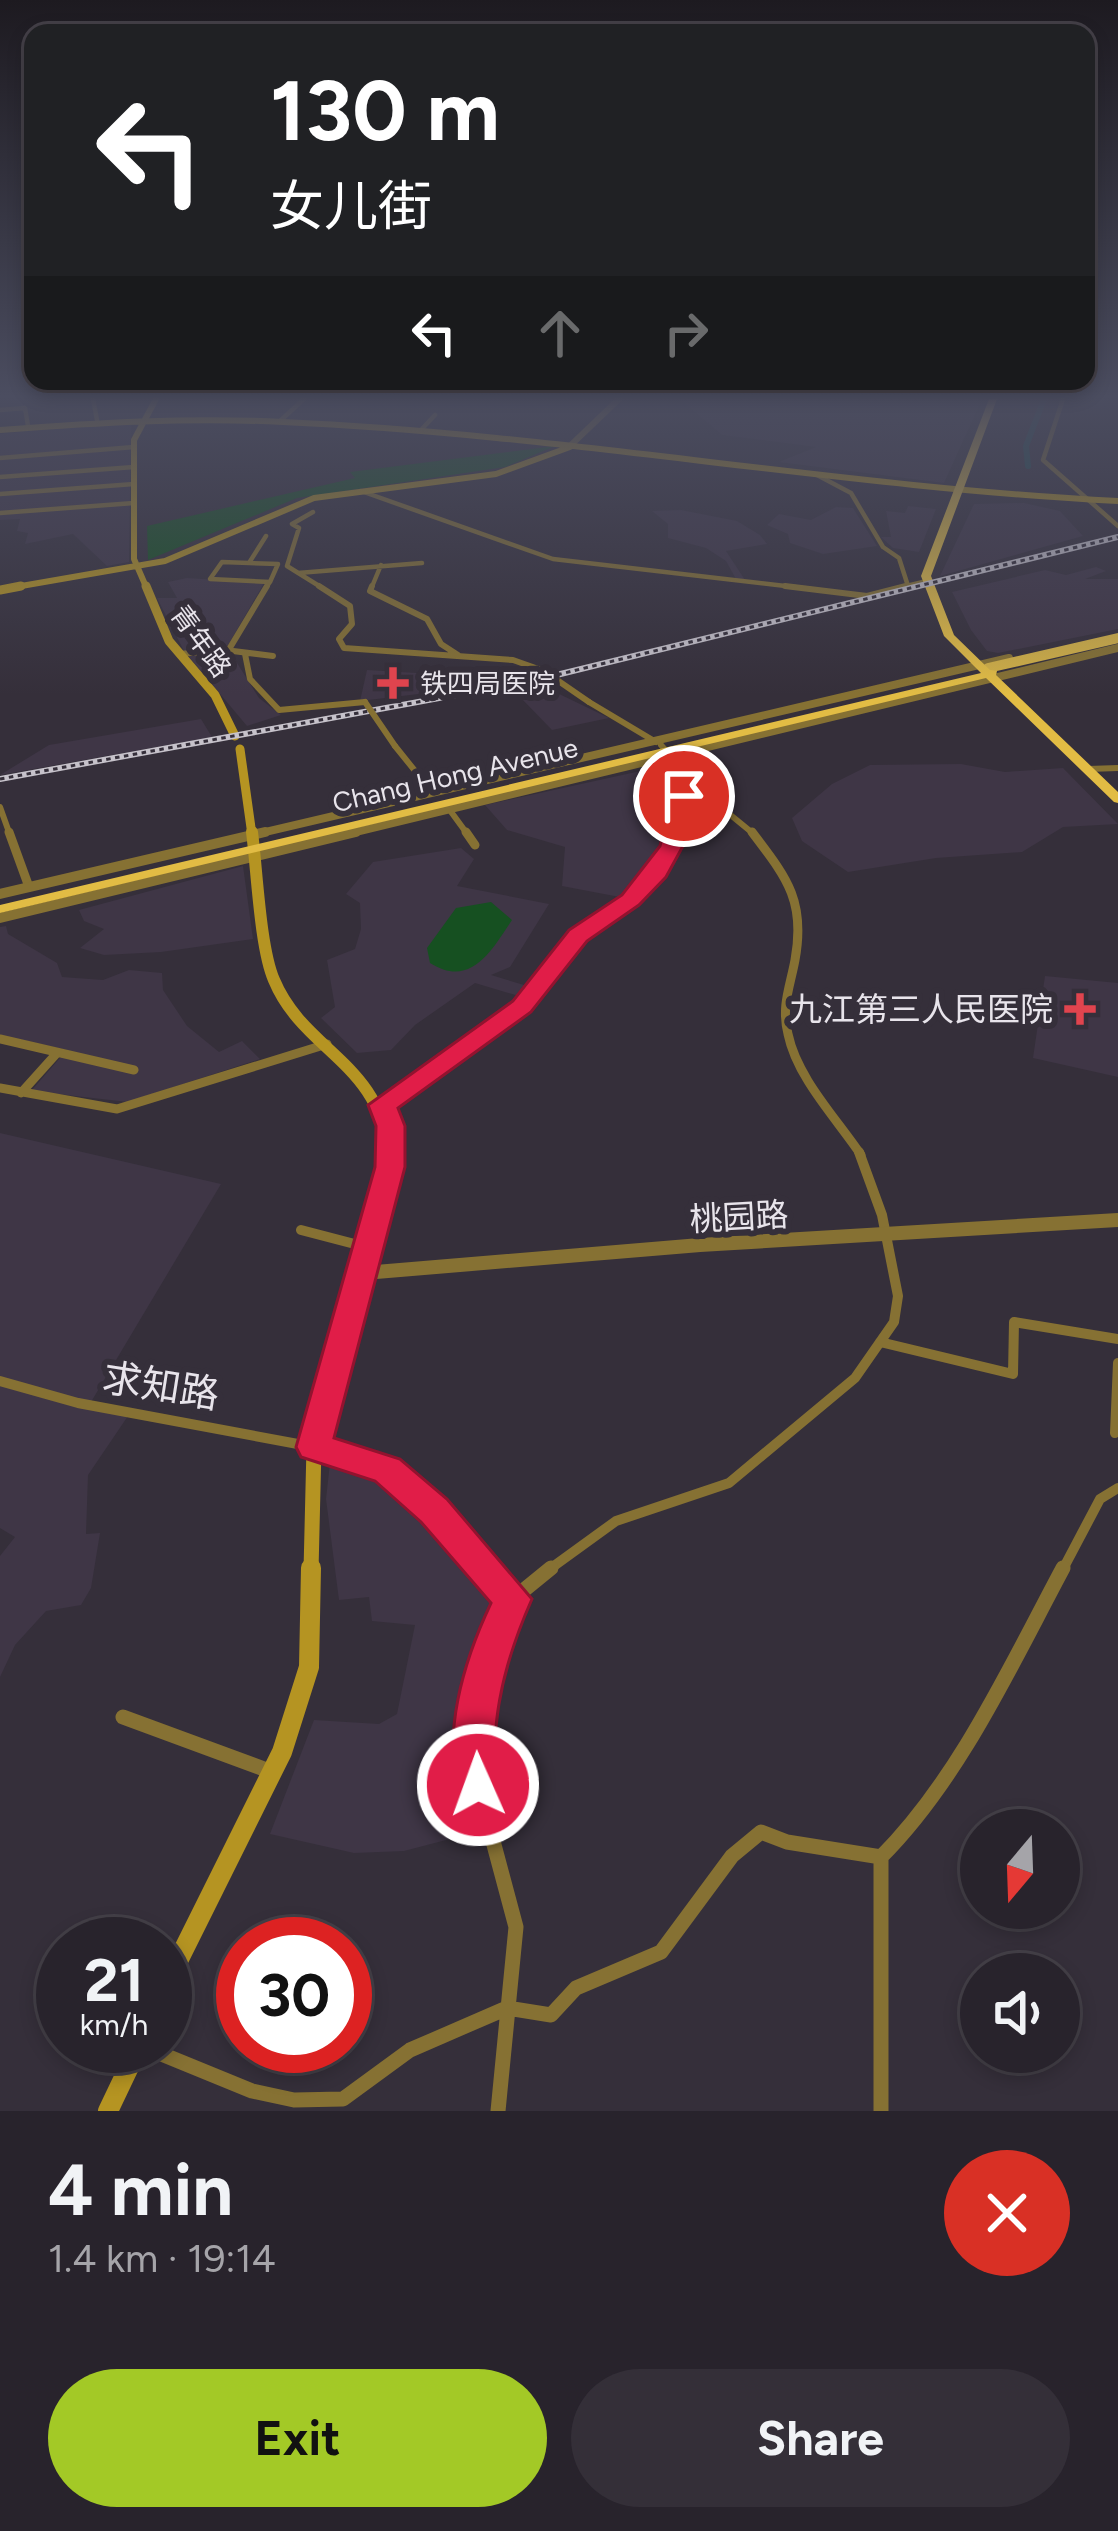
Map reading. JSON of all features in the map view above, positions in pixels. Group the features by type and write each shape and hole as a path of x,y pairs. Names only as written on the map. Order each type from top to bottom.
{"highway":[{"path":"958,498 926,570 949,636 1118,800"},
{"path":"958,498 933,574 956,635 986,670"},
{"name":"Chang Hong Avenue","path":"0,906 986,670"}],"main road":[{"name":"青年路","path":"134,498 138,568 149,603 179,654 214,695 237,742 273,979 382,1105"},
{"path":"0,588 138,568 200,550 282,508 329,498"},
{"path":"1048,498 1118,500"},
{"path":"986,670 1118,641"},
{"path":"192,1933 272,1772 309,1667 314,1447 390,1167 391,1126 382,1105"},
{"path":"108,2111 127,2073"}],"street":[{"path":"378,498 553,559 791,591 867,596 927,581"},
{"path":"853,498 883,548 899,558 908,586"},
{"path":"1083,499 1118,526"},
{"path":"0,513 134,502"},
{"path":"314,512 292,524 299,528 287,566 350,606 352,624 339,639 344,648 513,661 544,670 662,747 700,790 747,825 794,888 796,957 784,1000 788,1038 816,1091 861,1154 898,1296 894,1322 855,1378 729,1483 616,1521 586,1538 513,1599 495,1637 474,1748 478,1785 516,1927 498,2111"},
{"path":"249,562 266,536"},
{"path":"213,676 230,651 270,582 278,564 222,562 210,579 270,582"},
{"path":"298,573 422,563"},
{"path":"381,565 370,591 427,619 441,644 463,657"},
{"path":"179,654 230,651 273,656"},
{"path":"244,654 255,686 279,710 365,702 432,792"},
{"path":"253,845 432,792 662,747"},
{"path":"0,906 29,887 449,809 662,747"},
{"path":"1088,770 1118,768"},
{"path":"382,1105 522,1006 578,936 631,900 657,872 680,818 682,770"},
{"path":"0,807 29,887"},
{"path":"449,809 475,845"},
{"path":"0,857 16,854"},
{"path":"0,1039 134,1070"},
{"path":"0,1088 116,1109 327,1044"},
{"path":"21,1093 58,1052"},
{"name":"桃园路","path":"364,1273 700,1245 1118,1220"},
{"path":"301,1230 370,1248"},
{"path":"880,1342 1012,1374 1014,1322 1118,1339"},
{"path":"1118,1363 1118,1449"},
{"name":"求知路","path":"0,1381 78,1403 314,1447 387,1470 434,1510 513,1599"},
{"path":"192,2067 252,2091 294,2100 343,2099 410,2050 507,2008 551,2015 576,1988 661,1952 732,1856 761,1832 787,1842 881,1857 891,1851 1100,1499 1118,1488"},
{"path":"123,1717 272,1772"},
{"path":"881,1857 881,2111"}],"shaded area":[{"path":"0,498 130,498 129,562 107,566 73,534 25,544 28,533 17,531 20,519 0,520"},
{"path":"1024,503 1060,511 1083,536 940,576 974,504"},
{"path":"908,506 936,509 919,552 893,548 881,537 891,537 886,511 905,513"},
{"path":"836,507 853,508 877,546 823,554 790,543 788,534 767,525 779,514 811,520"},
{"path":"681,510 737,521 760,535 767,544 726,551 745,580 736,579 726,561 706,548 668,538 668,524 652,511"},
{"path":"1096,567 1106,571 1085,579 1118,579 1118,629 998,653 987,651 971,630 952,592 1045,570 1066,575"},
{"path":"187,578 264,583 227,647 259,698 281,715 247,726 184,651 157,598 177,598 168,582"},
{"name":"铁四局医院","path":"367,670 417,673 427,693 360,701"},
{"path":"553,691 609,718 552,730 521,698"},
{"path":"201,719 212,737 0,775 49,745"},
{"path":"961,764 1005,772 1063,768 1118,824 1063,827 1022,852 936,858 848,872 802,841 792,818 832,784 870,765"},
{"path":"668,765 679,802 650,872 625,898 562,886 565,847 507,830 485,805"},
{"path":"461,848 474,859 457,886 549,904 510,967 491,975 534,988 522,997 475,983 415,1025 391,1050 357,1053 321,1018 335,1007 327,960 355,949 361,929 360,903 346,894 373,862"},
{"path":"243,866 253,939 104,955 80,948 104,929 84,921 79,910"},
{"path":"6,926 8,934 57,963 62,977 103,980 129,970 162,973 163,990 187,1026 219,1052 242,1041 260,1059 128,1102 31,1091 67,1050 0,1035 0,927"},
{"name":"九江第三人民医院","path":"1045,976 1118,983 1118,1077 1033,1058"},
{"path":"0,1133 221,1184 88,1407 130,1413 88,1475 86,1534 100,1533 91,1588 81,1605 46,1611 15,1645 0,1677 0,1556 15,1537 0,1528"},
{"path":"330,1463 371,1476 468,1560 493,1596 457,1724 469,1834 404,1851 354,1853 270,1834 314,1720 379,1724 397,1714 415,1625 372,1621 369,1597 339,1600 326,1499"}],"green space":[{"path":"270,498 300,498 148,560 147,526"},
{"path":"491,902 512,920 479,963 457,971 430,963 427,948 456,908"}],"railway":[{"path":"0,779 532,681 1118,537"}],"place":[{"name":"铁四局医院","path":"393,683"},
{"name":"九江第三人民医院","path":"1080,1009"}],"route":[{"path":"478,1785 474,1748 478,1711 495,1637 513,1599 434,1510 387,1470 314,1447 390,1167 391,1126 382,1105 522,1006 578,936 631,900 657,872 671,846 684,796"}]}
